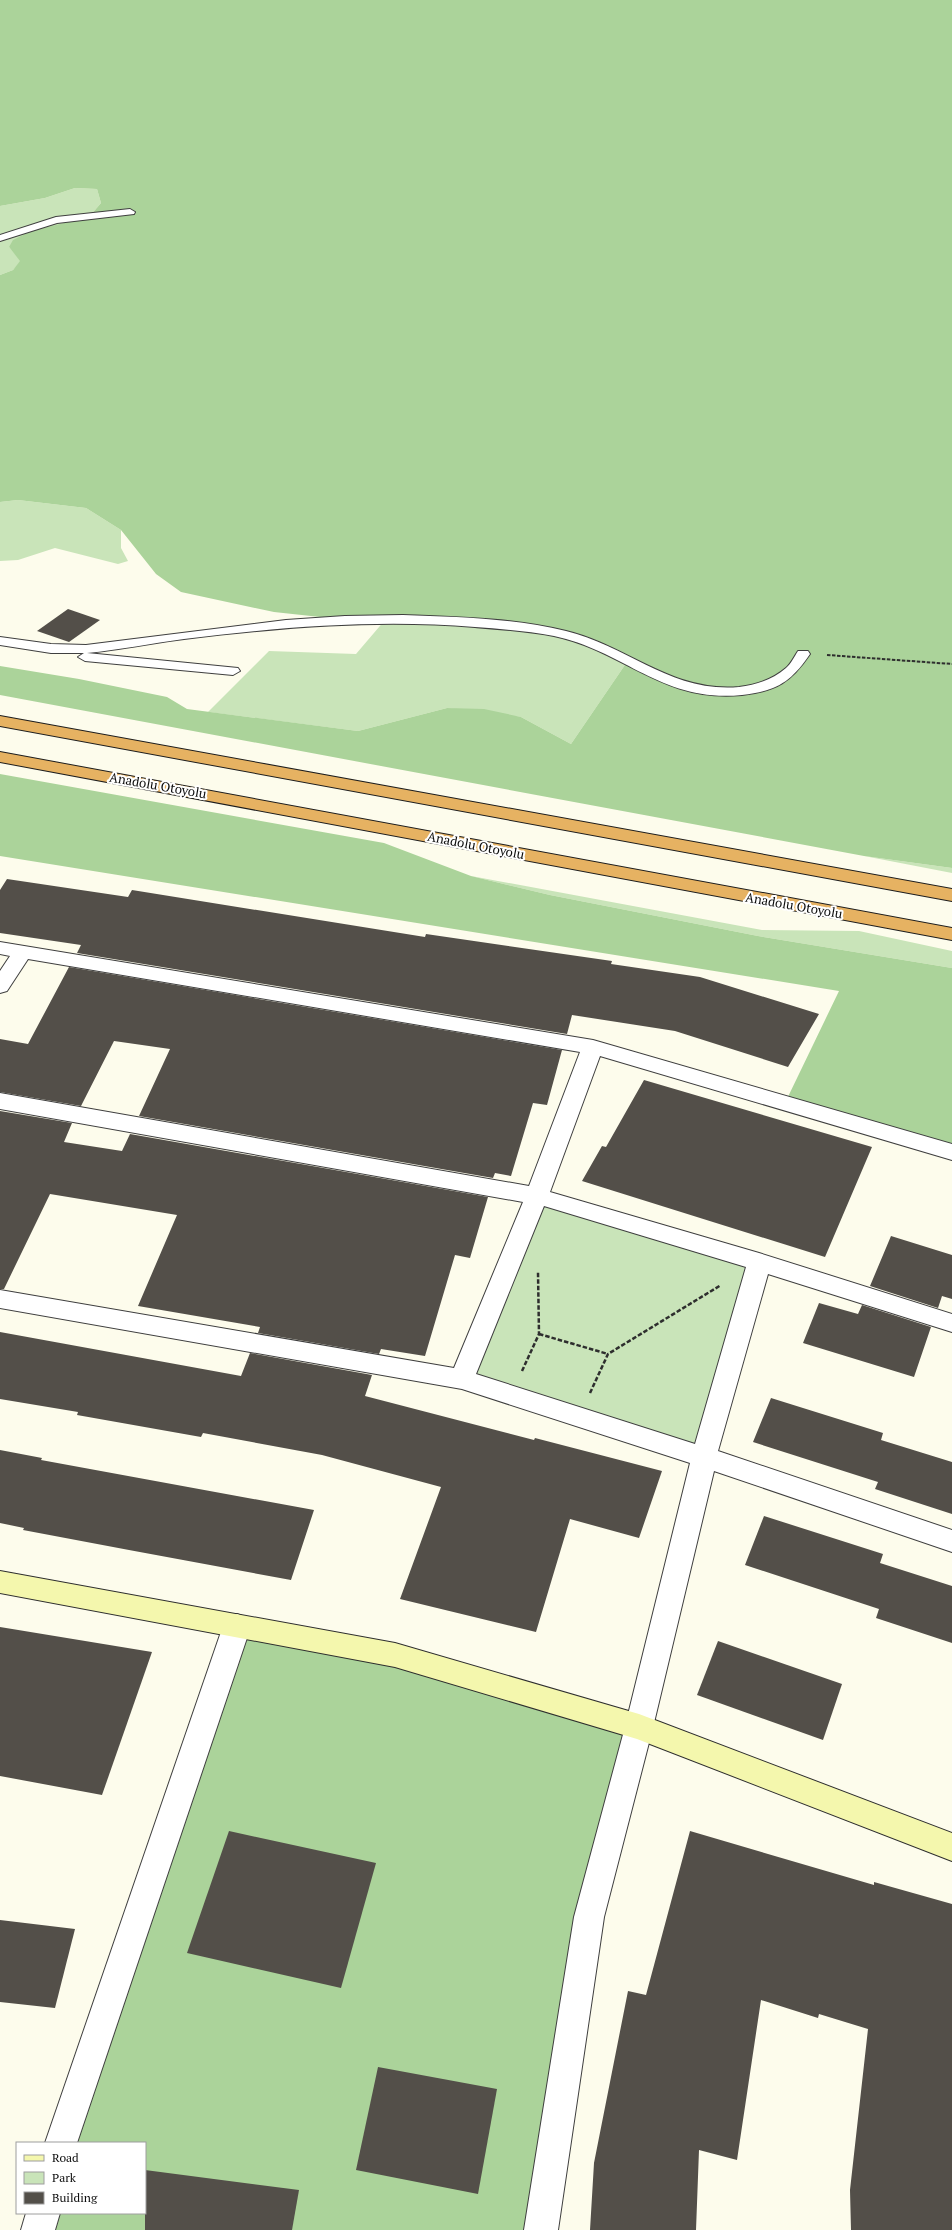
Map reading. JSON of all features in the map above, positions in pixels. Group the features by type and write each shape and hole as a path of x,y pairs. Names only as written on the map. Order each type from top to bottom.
{"highway":[{"path":"0,721 952,895"},
{"name":"Anadolu Otoyolu","path":"0,757 325,816 952,934"}],"main road":[{"path":"0,1582 395,1655 639,1727 952,1847"}],"street":[{"path":"0,948 593,1047 952,1152"},
{"path":"0,986 24,952"},
{"path":"462,1379 537,1196 593,1047"},
{"path":"0,1101 537,1196 759,1262 952,1323"},
{"path":"541,2230 589,1917 639,1727 704,1457 759,1262"},
{"path":"0,1299 462,1379 704,1457 952,1541"},
{"path":"61,2142 237,1626"},
{"path":"38,2230 43,2214"}],"lane":[{"path":"0,238 56,220 130,212"},
{"path":"58,649 96,648 187,635 289,624 414,619 485,623 541,629 588,641 629,659 669,682 694,690 725,692 755,689 776,682 791,671 803,654"},
{"path":"0,641 58,649 84,657 233,672"}],"path":[{"path":"803,654 952,664"},
{"path":"589,1396 608,1354 759,1262"},
{"path":"519,1375 539,1334 538,1265"},
{"path":"539,1334 608,1354"}],"green space":[{"path":"0,0 952,0 952,868 864,856 0,695 0,666 79,679 167,697 187,709 358,731 447,708 484,709 521,717 571,744 629,659 541,629 357,621 274,612 181,592 156,574 121,530 86,508 18,500 0,502 0,275 13,270 20,261 9,247 13,240 31,231 89,217 101,203 97,189 75,188 45,198 0,206"},
{"path":"75,188 97,189 101,203 89,217 9,247 21,261 13,270 0,275 0,206 45,198"},
{"path":"18,500 86,508 121,530 121,548 128,561 118,564 55,548 18,560 0,561 0,502"},
{"path":"385,620 541,629 629,659 571,744 521,717 447,708 358,731 208,712 269,651 356,654"},
{"path":"0,774 384,843 471,876 550,895 758,936 952,968 952,1152 785,1103 839,991 0,856"},
{"path":"864,856 952,868 952,873"},
{"path":"471,876 762,930 859,931 952,951 952,968 758,936 550,895"},
{"path":"537,1196 759,1262 704,1457 462,1379"},
{"path":"237,1626 639,1727 541,2230 38,2230 43,2214 146,2214 146,2142 61,2142"}],"building":[{"path":"68,609 100,620 69,642 37,631"},
{"path":"7,879 128,897 132,890 425,937 426,934 612,961 611,964 700,977 819,1014 788,1067 675,1031 572,1015 567,1034 77,953 81,945 0,933 0,890"},
{"path":"69,967 562,1050 547,1105 533,1103 511,1176 495,1173 493,1178 139,1116 170,1049 114,1041 81,1106 0,1092 0,1039 28,1044"},
{"path":"644,1080 872,1147 825,1257 582,1181 602,1146 606,1147"},
{"path":"0,1111 72,1123 64,1142 122,1151 130,1134 488,1197 470,1258 455,1255 425,1356 381,1349 379,1354 258,1333 260,1327 138,1306 177,1215 50,1194 4,1289 0,1289"},
{"path":"891,1236 952,1255 952,1299 942,1296 938,1308 870,1286"},
{"path":"819,1303 858,1314 862,1305 931,1327 914,1377 803,1343"},
{"path":"0,1332 241,1376 250,1353 372,1375 365,1396 534,1440 535,1438 662,1471 639,1538 570,1519 536,1632 400,1599 441,1487 322,1455 203,1433 201,1437 77,1415 78,1412 0,1399"},
{"path":"771,1398 883,1433 881,1440 952,1462 952,1514 875,1489 878,1482 753,1442"},
{"path":"0,1450 42,1458 41,1460 314,1510 291,1580 23,1530 24,1528 0,1523"},
{"path":"764,1516 883,1554 880,1563 952,1586 952,1643 876,1618 879,1609 745,1565"},
{"path":"0,1627 152,1652 102,1795 0,1776"},
{"path":"718,1641 842,1684 823,1740 697,1695"},
{"path":"229,1831 376,1863 341,1988 187,1953"},
{"path":"690,1831 874,1885 874,1882 952,1904 952,2230 851,2230 850,2190 868,2029 819,2014 818,2018 761,2000 737,2160 699,2150 696,2230 590,2230 594,2163 628,1991 646,1995"},
{"path":"0,1920 75,1929 55,2008 0,2002"},
{"path":"378,2067 497,2089 478,2194 356,2170"},
{"path":"146,2170 299,2190 292,2230 145,2230"}]}
